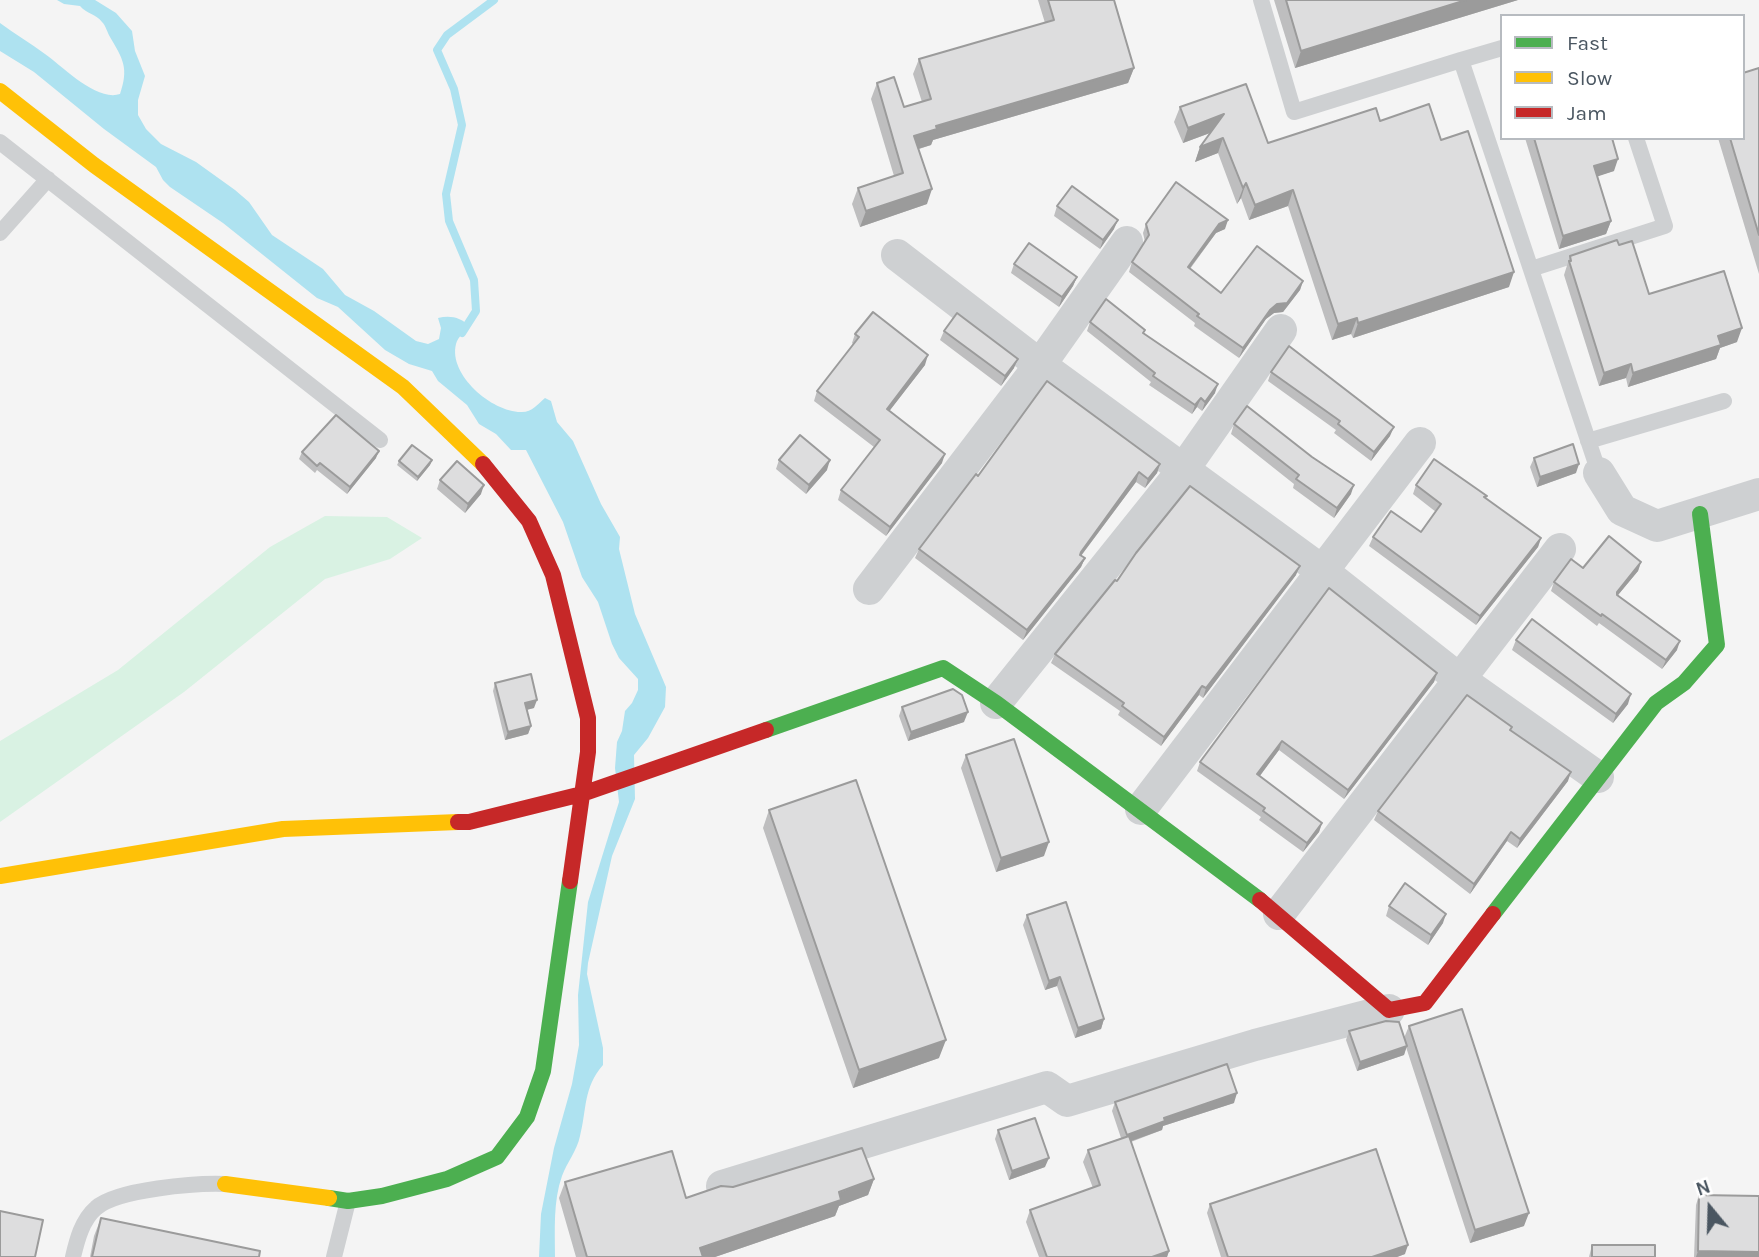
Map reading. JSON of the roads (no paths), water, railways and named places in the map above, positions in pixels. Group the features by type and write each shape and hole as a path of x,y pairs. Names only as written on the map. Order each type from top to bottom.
{"street":[{"path":"0,91 94,165 403,387 491,471 529,521 553,575 588,718 588,752 543,1071 527,1117 497,1157 447,1179 382,1196 348,1201 225,1184"},
{"path":"869,589 1040,365 1127,242"},
{"path":"897,256 1040,365 1321,570 1458,678 1598,778"},
{"path":"996,703 1183,470 1281,330"},
{"path":"1141,809 1420,443"},
{"path":"1599,472 1622,510 1657,526 1759,494"},
{"path":"722,1186 1047,1087 1067,1101 1255,1045 1424,1003 1656,703 1684,683 1717,645 1700,514"},
{"path":"1279,914 1458,678 1560,549"},
{"path":"0,876 283,829 470,822 582,794 943,668 996,703 1141,809 1279,914 1389,1010"}],"lane":[{"path":"1261,0 1294,112 1500,49"},
{"path":"1461,60 1599,472"},
{"path":"1531,269 1665,226 1637,140"},
{"path":"0,142 380,440"},
{"path":"0,233 48,179"},
{"path":"1588,441 1724,401"},
{"path":"73,1257 78,1233 96,1207 122,1195 201,1184 225,1184"},
{"path":"334,1257 348,1201"}],"water":[{"path":"57,0 95,0 116,13 132,31 135,51 145,76 138,100 138,115 146,129 161,144 196,162 235,190 249,202 272,235 323,269 345,295 374,311 416,341 428,344 439,339 441,328 438,318 459,319 470,327 457,341 455,356 459,368 475,390 498,406 511,411 526,412 545,398 551,401 557,422 573,441 601,504 620,537 619,549 635,614 666,687 665,707 648,738 634,755 635,799 612,856 588,963 587,974 603,1048 603,1065 589,1090 579,1141 559,1186 555,1216 555,1257 539,1257 541,1214 579,1045 578,995 588,902 619,802 615,768 617,742 625,711 638,690 638,679 619,658 612,644 598,602 582,577 563,522 526,450 511,450 496,434 479,424 467,405 438,381 432,371 409,364 385,350 338,307 317,298 223,223 170,187 156,167 34,72 0,51 0,23 91,88 101,93 120,94 124,77 123,64 103,24 80,6 64,4"}],"waterway":[{"path":"462,333 476,311 474,280 449,221 446,194 462,125 454,89 437,50 447,35 494,0"}]}
